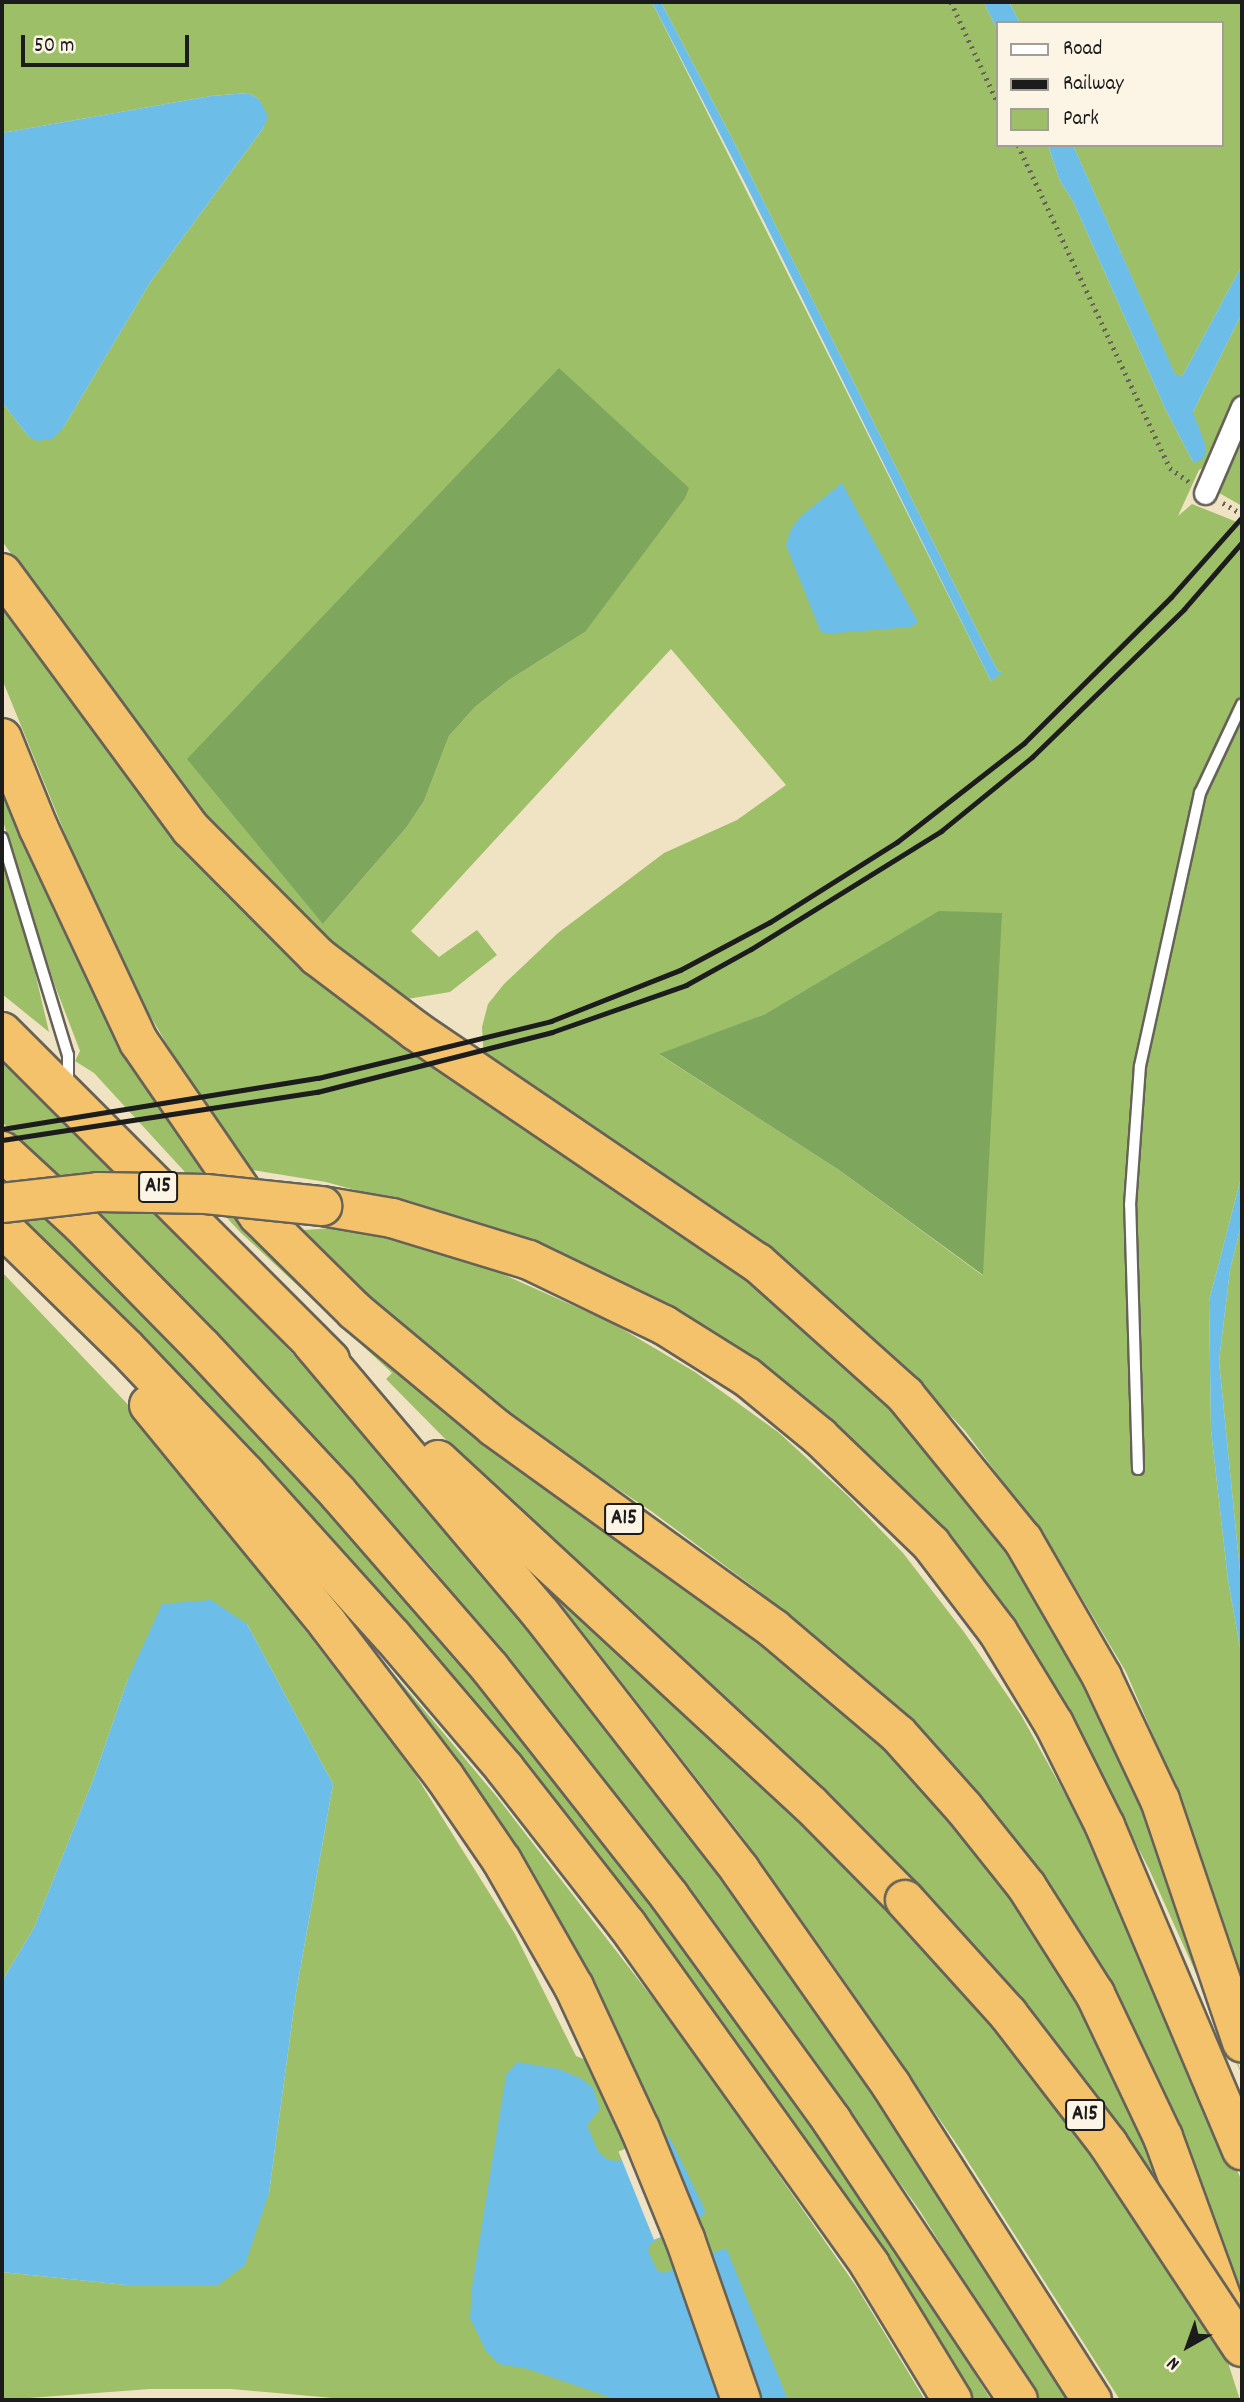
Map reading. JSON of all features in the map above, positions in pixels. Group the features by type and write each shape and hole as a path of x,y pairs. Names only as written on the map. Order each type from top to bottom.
{"highway":[{"path":"2,573 191,829 317,956 416,1031 758,1263 905,1395 1023,1540 1102,1677 1160,1800 1242,2042"},
{"name":"A15","path":"2,738 39,829 139,1042 258,1215 355,1311 494,1427 774,1629 898,1734 964,1808 1027,1887 1095,1994 1163,2137 1242,2362"},
{"name":"A15","path":"2,1032 312,1343 811,1805 905,1900 1008,2014 1108,2144 1242,2347"},
{"path":"2,1151 80,1224 202,1347 338,1493 490,1668 670,1897 808,2088 1018,2400"},
{"name":"A15","path":"2,1203 98,1192 206,1194 322,1206 392,1218 529,1260 664,1325 747,1377 878,1491 931,1544 998,1632 1054,1724 1105,1826 1242,2150"},
{"path":"9,1233 328,1625 444,1776 502,1861 575,1987 640,2129 685,2239 741,2400"},
{"path":"9,1233 126,1348 245,1473 392,1636 505,1769 627,1925 870,2265 952,2400"},
{"name":"A15","path":"312,1343 541,1614 740,1870 891,2085 1092,2400"}],"street":[{"path":"1205,494 1242,407"}],"lane":[{"path":"1138,1469 1130,1205 1140,1066 1200,793 1242,704"},
{"path":"2,838 68,1055 67,1098"}],"path":[{"path":"951,2 996,99"},
{"path":"1019,147 1170,468 1205,494 1242,514"}],"green space":[{"path":"2,2 652,2 991,681 1002,672 998,671 987,650 737,148 661,2 984,2 996,28 996,147 1049,147 1060,181 1073,201 1165,408 1193,462 1193,412 1242,313 1242,395 1212,462 1199,470 1178,516 1192,504 1242,524 1242,1174 1209,1301 1211,1430 1228,1580 1242,1659 1242,1978 1179,1795 1126,1672 1049,1543 965,1431 897,1359 769,1254 484,1064 482,1027 488,1004 504,984 558,933 664,853 737,820 786,785 671,649 411,931 439,957 477,930 497,955 450,992 401,1000 314,929 233,847 135,729 2,541 2,402 28,436 63,428 151,281 264,127 259,99 248,93 211,96 2,133","holes":["559,368 585,632 509,680 475,707 449,736 424,801 406,828 323,924","939,912 983,1275 839,1170 660,1055 765,1014"]},
{"path":"1009,2 1242,2 1242,265 1183,375 1176,377 1074,147 1223,147 1223,21 1019,21"},
{"path":"559,368 689,488 685,498 585,632 509,680 475,707 449,736 424,801 406,828 323,924 187,759"},
{"path":"1242,426 1242,506 1214,490"},
{"path":"2,588 211,862 750,1273 913,1420 1044,1590 1166,1843 1242,2075 1149,1869 1102,1778 827,1424 417,1207 326,1182 252,1170 184,1073 142,1002 77,863 2,679"},
{"path":"2,755 196,1141 592,1504 927,1779 1084,1996 1197,2266 1240,2400 1120,2400 960,2149 837,1970 741,1835 535,1571 890,1899 912,1877 457,1451 386,1379 392,1373 240,1232 94,1073 75,1061 80,1051 54,983 2,818"},
{"path":"2,858 23,921 49,1032 2,994"},
{"path":"939,911 1002,913 983,1275 839,1170 659,1054 765,1014"},
{"path":"2,1063 202,1255 352,1419 474,1561 648,1776 805,1993 1082,2400 1037,2400 920,2211 797,2040 635,1824 430,1565 212,1328 2,1122"},
{"path":"2,1179 88,1260 223,1399 347,1534 486,1693 609,1848 723,1999 904,2260 991,2400 963,2400 704,2013 2,1210"},
{"path":"1242,1221 1242,1592 1219,1361 1230,1270"},
{"path":"335,1228 411,1243 498,1272 612,1323 695,1372 778,1432 847,1495 903,1553 964,1632 1021,1715 1071,1805 1121,1906 1208,2099 1242,2182 1242,2312 1170,2112 911,1722 835,1652 755,1588 651,1511 544,1440 464,1379 361,1291 303,1230"},
{"path":"2,1272 154,1432 413,1771 515,1934 576,2056 637,2080 347,1618 497,1797 682,2036 856,2286 925,2400 355,2400 232,2389 150,2389 2,2400 2,2272 126,2285 218,2285 269,2193 296,1993 333,1784 247,1624 128,1679 93,1780 34,1928 2,1981"}],"water":[{"path":"652,2 661,2 737,148 987,650 998,671 1003,672 991,681 747,187"},
{"path":"984,2 1009,2 1019,21 996,21 996,28"},
{"path":"248,93 259,99 268,116 264,127 151,281 63,428 52,439 37,441 28,436 2,402 2,133 211,96"},
{"path":"1049,147 1074,147 1176,376 1183,375 1242,265 1242,313 1193,412 1206,447 1204,458 1197,462 1193,462 1165,408 1073,201 1060,181"},
{"path":"842,483 918,622 911,627 825,634 820,630 786,545 791,529 800,517"},
{"path":"1242,1174 1242,1221 1230,1270 1219,1361 1242,1592 1242,1659 1228,1580 1211,1430 1209,1301"},
{"path":"211,1600 247,1624 333,1784 296,1993 269,2193 245,2265 218,2285 126,2285 2,2272 2,1981 34,1928 93,1780 128,1679 162,1604"},
{"path":"517,2062 559,2069 582,2079 593,2088 600,2109 587,2125 598,2151 608,2160 619,2161 666,2136 671,2140 705,2210 704,2215 651,2243 648,2251 657,2270 664,2273 720,2250 727,2250 788,2400 618,2400 528,2369 499,2364 486,2351 470,2318 472,2287 506,2075"}],"pier":[{"path":"662,2134 698,2222 654,2240 618,2152"}],"railway":[{"path":"2,1129 318,1078 551,1021 680,970 770,922 897,842 1024,743 1171,597 1242,517"},
{"path":"2,1140 317,1092 552,1032 686,985 751,949 941,831 1032,757 1184,609 1242,542"}]}
